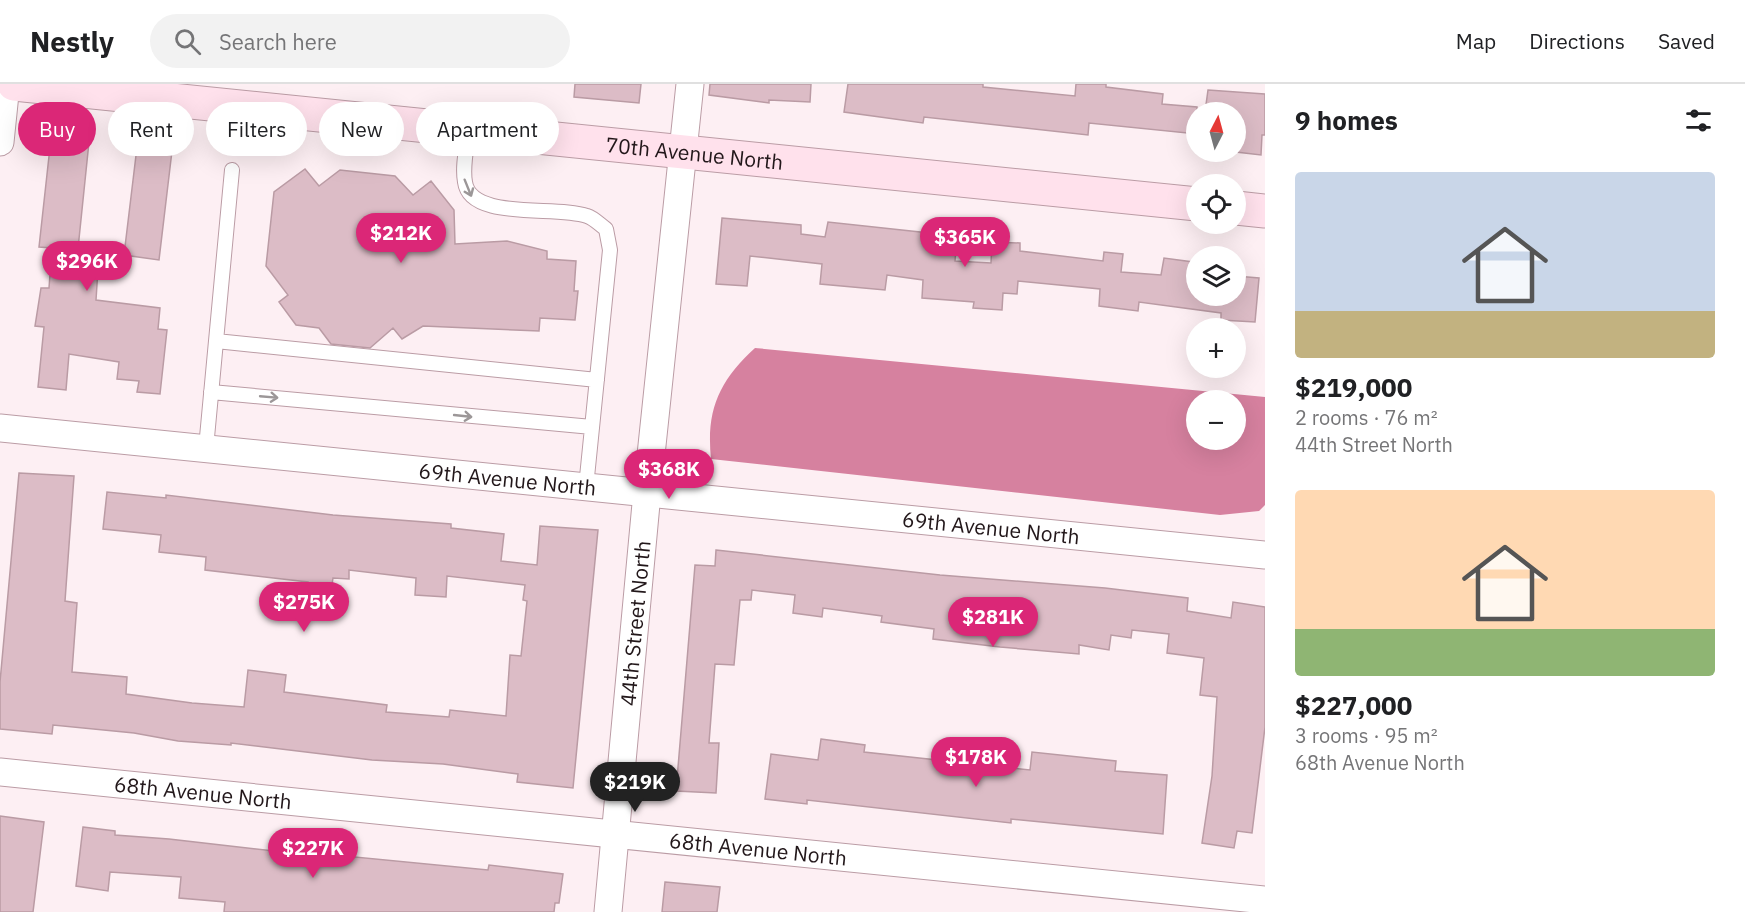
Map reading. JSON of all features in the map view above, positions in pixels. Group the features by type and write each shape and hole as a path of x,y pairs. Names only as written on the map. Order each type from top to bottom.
{"street":[{"path":"0,142 6,84"},
{"name":"70th Avenue North","path":"14,84 416,125"},
{"name":"44th Street North","path":"608,912 647,493 690,84"},
{"name":"70th Avenue North","path":"559,139 1186,203"},
{"path":"1246,209 1265,211"},
{"name":"69th Avenue North","path":"0,428 1265,555"},
{"name":"68th Avenue North","path":"0,772 1265,900"}],"lane":[{"path":"467,156 465,183 473,198 487,206 561,211 589,216 606,229 610,250 586,487"},
{"path":"206,448 232,170"},
{"path":"216,341 597,380"},
{"path":"211,392 592,427"}],"shaded area":[{"path":"755,348 1192,390 1186,390 1186,450 1246,450 1246,395 1265,397 1265,505 1259,511 1220,515 711,459 713,411 732,372"}],"building":[{"path":"575,84 641,84 639,103 574,97"},
{"path":"710,84 811,84 810,102 769,100 769,103 709,95"},
{"path":"848,84 983,84 983,87 1075,96 1076,84 1106,84 1106,87 1163,94 1162,104 1186,106 1186,133 1089,123 1088,135 924,117 923,123 844,112"},
{"path":"1208,90 1265,94 1265,135 1262,135 1261,155 1246,153 1246,102 1206,102"},
{"path":"49,156 88,156 76,268 98,269 96,300 160,308 158,329 167,330 160,394 137,392 139,381 117,379 119,362 69,354 66,390 38,387 44,327 35,326 41,288 49,288 52,248 39,247"},
{"path":"136,156 171,156 159,260 124,255"},
{"path":"305,169 319,186 340,170 395,176 413,195 431,181 454,210 455,244 507,241 547,251 547,259 576,261 574,291 578,291 575,320 540,318 539,331 423,326 402,339 393,328 370,348 331,344 319,328 296,325 279,302 288,295 266,266 274,192"},
{"path":"722,218 801,225 801,234 825,237 828,222 957,236 955,261 991,263 992,242 1020,243 1020,251 1103,261 1104,252 1123,254 1121,272 1161,275 1164,258 1186,261 1186,306 1246,306 1246,277 1259,278 1255,322 1246,321 1246,318 1221,318 1221,313 1139,302 1138,311 1099,306 1100,289 1018,281 1017,294 1003,293 1002,310 973,308 974,302 922,298 923,280 887,275 885,290 820,284 822,264 750,256 747,286 716,284"},
{"path":"19,473 74,476 65,601 77,603 72,672 127,677 126,694 192,703 244,707 248,670 286,675 284,692 387,705 386,712 449,717 450,710 506,716 510,655 521,656 527,601 523,600 525,585 447,576 446,597 415,595 416,578 349,570 349,579 333,578 331,591 308,590 308,582 205,570 206,557 159,552 161,535 103,529 107,492 166,498 166,495 333,515 451,524 451,528 504,534 501,561 537,565 540,526 598,530 573,788 517,782 518,774 443,764 372,760 231,743 231,745 178,741 134,733 53,725 52,734 0,729 0,682"},
{"path":"716,550 940,575 1105,588 1188,598 1187,611 1231,618 1233,602 1265,607 1265,727 1252,833 1237,831 1234,848 1202,843 1212,776 1217,697 1200,695 1204,658 1167,653 1169,634 1132,630 1131,638 1111,635 1109,650 1079,645 1079,654 1000,647 933,639 934,629 881,622 882,616 823,608 822,617 793,613 795,595 752,590 751,600 740,600 734,665 715,664 709,743 719,743 716,793 676,791 695,565 715,566"},
{"path":"821,739 865,745 864,752 1030,770 1032,752 1116,761 1115,771 1167,775 1163,834 1011,819 1011,823 807,800 807,804 765,799 771,754 818,760"},
{"path":"0,816 44,822 33,912 0,912"},
{"path":"83,827 115,831 115,835 345,859 345,856 488,870 489,865 563,874 559,903 555,903 554,912 224,912 225,902 179,898 181,877 110,872 108,891 76,886"},
{"path":"665,882 720,887 717,912 662,912"}]}
